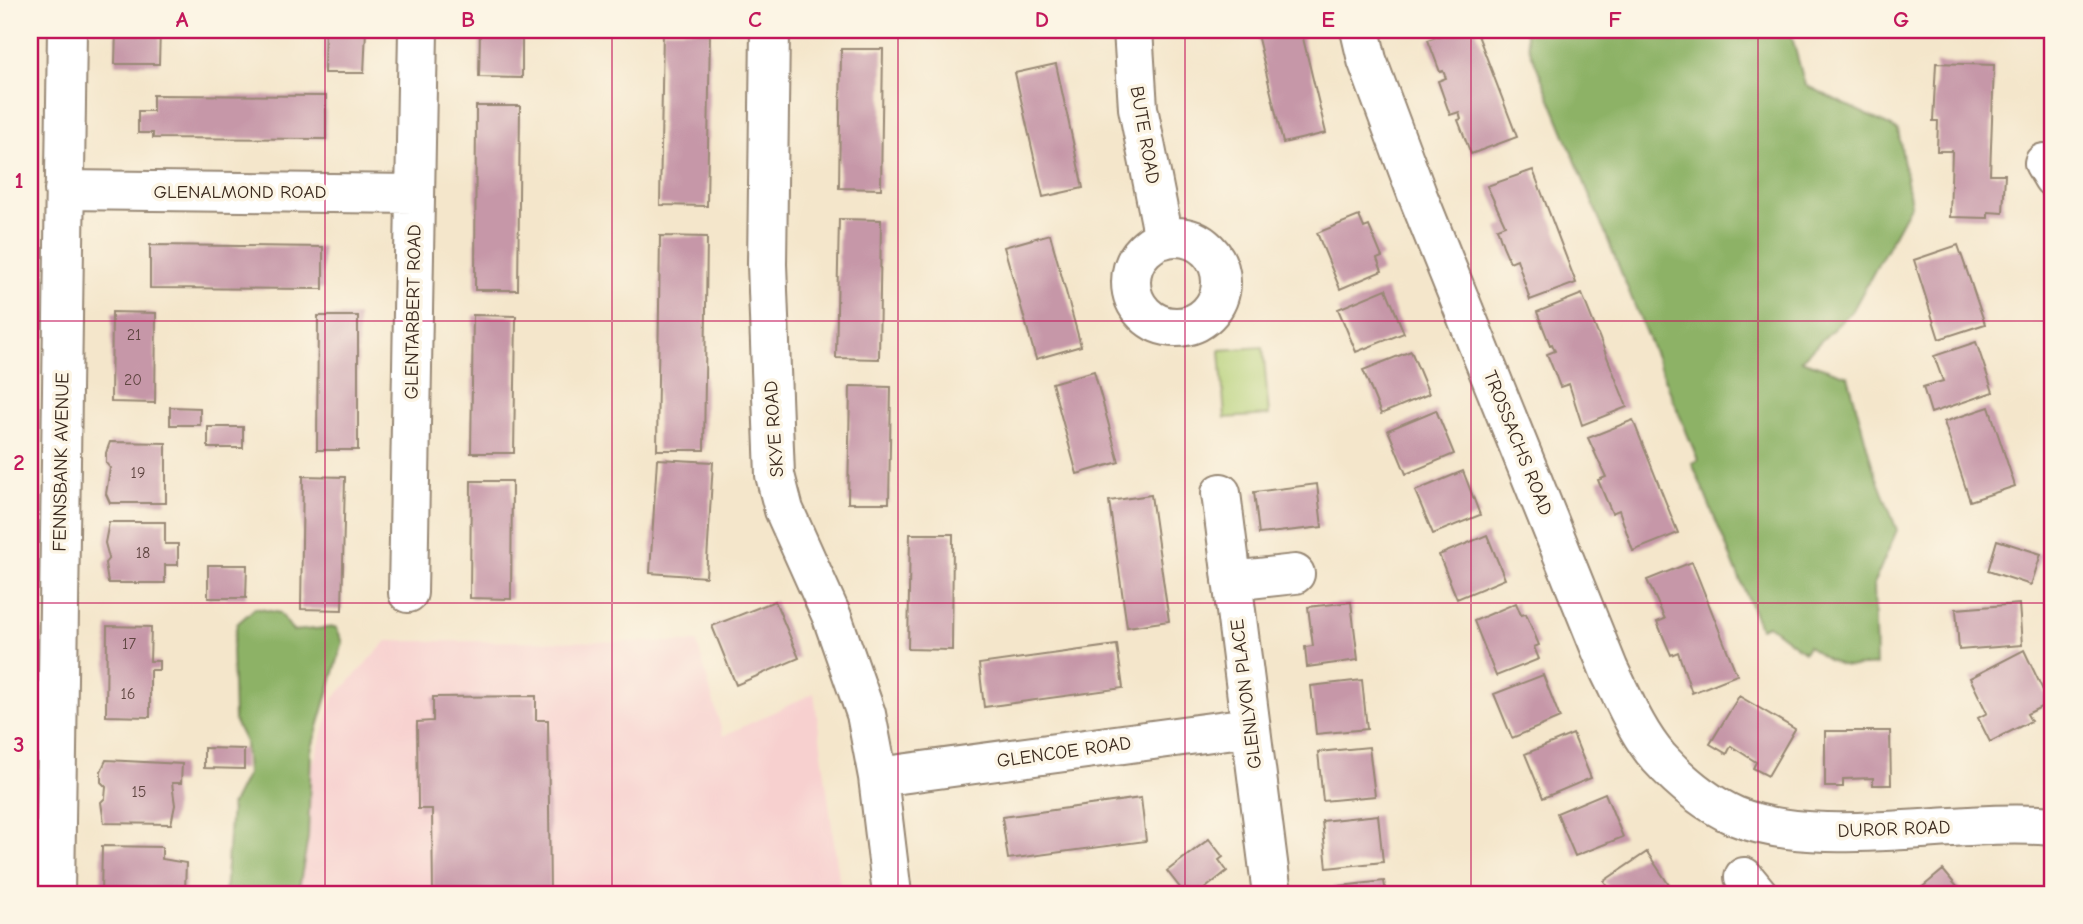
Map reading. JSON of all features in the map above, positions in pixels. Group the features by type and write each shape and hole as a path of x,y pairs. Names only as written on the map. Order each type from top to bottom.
{"street":[{"name":"FENNSBANK AVENUE","path":"55,894 67,30"},
{"name":"GLENTARBERT ROAD","path":"408,593 418,30"},
{"name":"SKYE ROAD","path":"770,30 767,264 775,475 784,510 849,662 866,713 878,776 892,894"},
{"name":"BUTE ROAD","path":"1133,30 1138,108 1164,239"},
{"name":"TROSSACHS ROAD","path":"1360,30 1367,60 1417,194 1609,670 1632,716 1658,757 1694,792 1735,816"},
{"name":"GLENALMOND ROAD","path":"64,190 415,194"},
{"name":"GLENLYON PLACE","path":"1221,493 1272,894"},
{"path":"1232,581 1295,574"},
{"name":"GLENCOE ROAD","path":"878,776 1249,727"},
{"name":"DUROR ROAD","path":"1735,816 1772,825 1824,831 2053,826"}],"shaded area":[{"path":"387,641 697,642 723,736 814,693 841,894 289,894 297,814 334,698"}],"green space":[{"path":"1525,30 1790,30 1805,85 1898,130 1911,204 1853,310 1801,360 1848,376 1873,468 1897,530 1874,583 1876,665 1855,667 1839,664 1808,646 1804,652 1768,625 1760,628 1692,463 1698,460 1528,45"},
{"path":"1263,347 1269,415 1225,418 1220,350"},
{"path":"255,608 280,613 293,631 336,627 343,642 311,751 308,838 298,894 225,894 231,806 247,774 245,742 234,720 232,649 237,624"}],"building":[{"path":"116,30 160,30 159,64 115,64"},
{"path":"325,30 366,30 364,73 324,73"},
{"path":"480,30 522,30 522,78 479,77"},
{"path":"663,30 710,30 707,206 660,205"},
{"path":"1256,30 1301,30 1326,133 1283,143"},
{"path":"1454,30 1476,30 1517,137 1471,154 1458,120 1461,119 1459,112 1450,115 1438,81 1446,78 1443,71 1440,72 1428,40"},
{"path":"841,49 883,49 881,189 839,188"},
{"path":"1936,63 1994,65 1990,174 2005,174 2003,213 1988,212 1988,218 1950,217 1952,151 1937,151 1938,121 1933,121"},
{"path":"1056,64 1083,188 1043,197 1015,73"},
{"path":"153,95 326,96 326,139 153,138 153,133 138,133 138,111 153,111"},
{"path":"476,106 520,106 518,290 475,290"},
{"path":"1533,170 1576,283 1530,300 1517,259 1510,262 1503,246 1497,228 1505,225 1487,186"},
{"path":"1359,216 1364,228 1369,226 1382,257 1377,259 1382,271 1340,289 1317,233"},
{"path":"839,219 881,220 879,359 836,358"},
{"path":"1050,234 1081,346 1036,359 1004,247"},
{"path":"660,236 707,237 704,450 657,450"},
{"path":"150,245 323,247 323,289 150,288"},
{"path":"1958,245 1985,324 1939,339 1914,260"},
{"path":"1386,289 1404,333 1356,352 1338,309"},
{"path":"1582,294 1627,407 1582,425 1569,384 1560,387 1547,354 1555,351 1537,312"},
{"path":"112,312 156,313 155,403 111,402"},
{"path":"473,315 516,316 514,453 471,453"},
{"path":"318,316 358,316 358,450 317,450"},
{"path":"1976,342 1993,392 1931,413 1923,387 1943,381 1934,356"},
{"path":"1411,351 1429,394 1381,414 1363,370"},
{"path":"1094,371 1119,462 1077,474 1052,383"},
{"path":"850,386 891,387 889,503 848,503"},
{"path":"170,407 200,408 200,425 170,425"},
{"path":"1989,407 2015,486 1970,501 1944,422"},
{"path":"1436,410 1454,454 1406,474 1388,430"},
{"path":"1633,420 1678,533 1633,551 1619,510 1612,513 1598,480 1606,477 1588,438"},
{"path":"208,427 243,427 243,448 208,448"},
{"path":"110,442 166,443 166,503 110,503 106,494 110,468 106,463 106,453"},
{"path":"657,459 713,462 706,577 650,573"},
{"path":"1463,471 1480,515 1433,534 1415,491"},
{"path":"303,476 345,477 342,610 301,609"},
{"path":"471,481 512,481 511,599 470,598"},
{"path":"1317,484 1322,527 1259,534 1254,492"},
{"path":"1151,495 1169,621 1127,627 1109,501"},
{"path":"109,522 165,522 165,544 178,544 178,565 165,565 165,583 108,583 105,563 109,558 105,543"},
{"path":"910,534 953,534 952,650 908,649"},
{"path":"1487,535 1505,579 1457,599 1439,555"},
{"path":"1997,540 2041,554 2031,585 1988,571"},
{"path":"1692,562 1737,675 1692,693 1678,652 1671,655 1657,622 1665,619 1647,580"},
{"path":"208,565 247,565 246,598 208,598"},
{"path":"775,601 799,658 736,685 712,626"},
{"path":"1351,602 1358,660 1307,667 1305,647 1313,646 1308,607"},
{"path":"1516,603 1521,615 1526,614 1539,645 1534,647 1539,659 1496,676 1474,621"},
{"path":"2019,604 2022,645 1959,650 1956,609"},
{"path":"107,626 151,627 150,661 159,661 159,670 150,670 150,717 106,716"},
{"path":"1117,645 1123,688 984,707 979,664"},
{"path":"2024,650 2049,703 2027,714 2031,721 1990,742 1978,718 1987,713 1970,678"},
{"path":"1543,675 1560,718 1512,738 1494,694"},
{"path":"1362,680 1367,729 1316,734 1311,686"},
{"path":"536,696 536,720 548,720 550,894 433,894 432,809 418,809 417,722 433,721 433,697"},
{"path":"1739,696 1795,729 1768,776 1753,768 1756,762 1731,746 1727,754 1710,744"},
{"path":"1825,731 1890,731 1891,785 1873,785 1873,778 1843,779 1843,787 1825,787"},
{"path":"1573,734 1591,778 1543,798 1525,754"},
{"path":"1369,747 1375,796 1323,801 1318,752"},
{"path":"204,748 244,749 244,769 204,768"},
{"path":"106,760 182,764 181,783 172,783 175,805 171,824 104,823 101,802 105,798 106,787 101,782 101,771"},
{"path":"1605,793 1623,837 1575,856 1557,813"},
{"path":"1141,798 1146,841 1008,859 1002,817"},
{"path":"1378,815 1383,862 1327,868 1322,821"},
{"path":"1209,839 1223,857 1219,860 1227,871 1198,894 1185,894 1167,871"},
{"path":"102,846 162,847 162,859 186,863 185,890 161,890 161,894 101,894"},
{"path":"1647,852 1673,891 1668,894 1613,894 1604,881"},
{"path":"1943,870 1963,894 1914,894"},
{"path":"1384,881 1386,894 1333,894 1332,887"}]}
